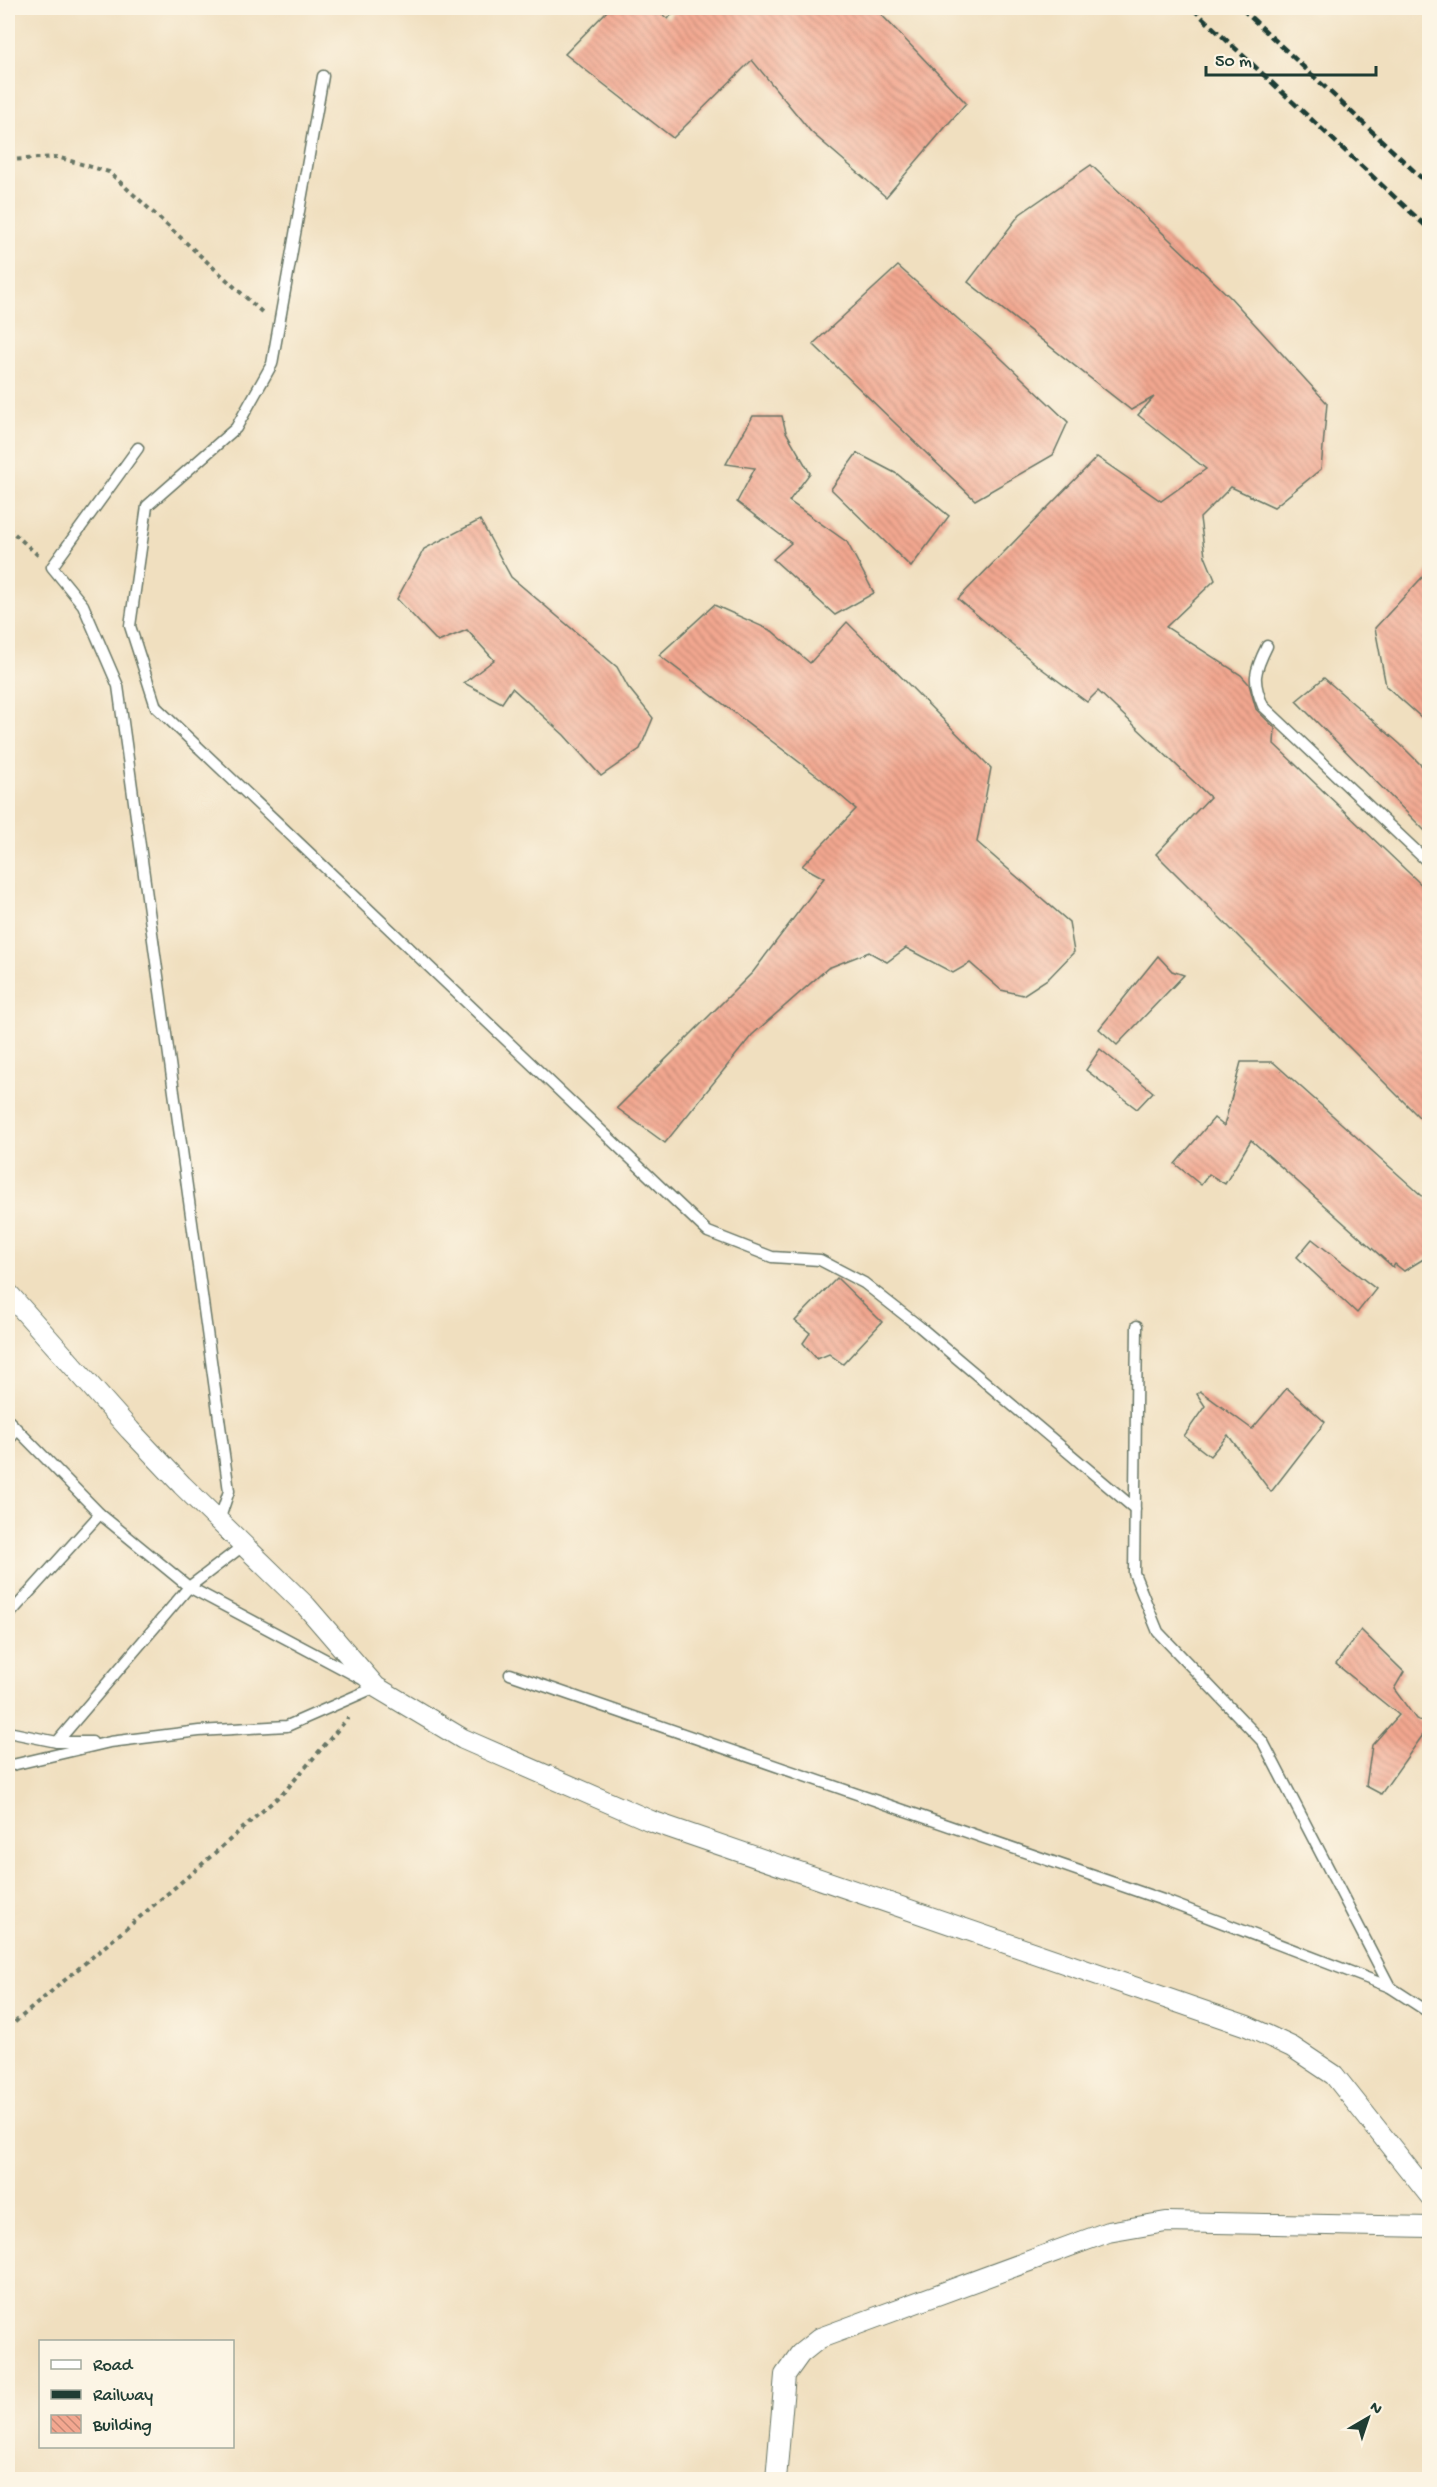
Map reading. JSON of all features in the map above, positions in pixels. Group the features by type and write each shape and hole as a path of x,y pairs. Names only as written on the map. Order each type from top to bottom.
{"street":[{"path":"8,1293 130,1430 306,1606 376,1687 463,1739 651,1821 1247,2026 1292,2047 1334,2075 1430,2196"},
{"path":"776,2480 785,2374 800,2355 820,2338 1108,2232 1166,2222 1430,2227"}],"lane":[{"path":"323,76 272,364 236,428 147,506 130,626 156,707 708,1232 772,1257 820,1260 864,1283 920,1327 1135,1509"},
{"path":"138,448 52,567 83,605 118,686 229,1491 219,1521"},
{"path":"1266,646 1257,667 1254,686 1263,706 1430,864"},
{"path":"1137,1326 1134,1573 1158,1632 1263,1742 1390,1987"},
{"path":"8,1420 100,1514 189,1587 376,1687"},
{"path":"8,1441 17,1430"},
{"path":"8,1616 100,1514"},
{"path":"57,1742 189,1587 244,1545"},
{"path":"510,1674 1163,1900 1390,1987 1430,2013"},
{"path":"8,1766 110,1742 199,1731 287,1726 376,1687"},
{"path":"8,1732 57,1742 110,1742"}],"path":[{"path":"8,160 57,157 109,172 279,327"},
{"path":"8,528 52,567"},
{"path":"8,2028 192,1873 285,1791 353,1713"}],"building":[{"path":"610,8 654,8 668,19 677,8 875,8 966,103 886,197 811,132 752,60 673,138 565,54"},
{"path":"1091,165 1230,297 1327,403 1321,469 1274,507 1231,487 1200,518 1205,556 1215,580 1166,627 1241,675 1249,684 1256,709 1275,728 1274,744 1430,893 1430,1128 1156,854 1210,797 1098,691 1087,702 1038,666 958,599 1097,457 1161,501 1206,469 1138,415 1154,397 1131,410 968,282 1020,214"},
{"path":"898,266 983,341 1068,422 1053,455 975,500 813,344"},
{"path":"753,416 782,416 786,432 810,473 789,501 847,542 874,593 835,615 773,559 791,543 737,502 755,468 726,464"},
{"path":"857,453 897,474 949,516 911,567 831,489"},
{"path":"480,520 511,577 617,667 628,687 653,718 640,749 601,776 564,735 512,688 502,703 464,683 494,660 467,630 438,642 397,599 424,549"},
{"path":"1430,569 1430,725 1386,686 1375,628"},
{"path":"714,605 772,631 810,663 847,622 991,768 977,842 1069,922 1074,952 1049,978 1023,995 1001,990 970,963 953,973 906,948 887,962 869,952 828,968 752,1035 665,1143 617,1108 753,972 824,878 802,866 856,809 820,778 659,655"},
{"path":"1324,678 1400,744 1430,774 1430,836 1296,701"},
{"path":"1158,956 1172,971 1184,975 1117,1045 1099,1029"},
{"path":"1100,1049 1153,1092 1137,1109 1086,1070"},
{"path":"1241,1062 1273,1062 1430,1203 1430,1255 1404,1271 1395,1264 1393,1267 1251,1140 1225,1184 1209,1174 1201,1185 1175,1164 1214,1118 1224,1126"},
{"path":"1312,1239 1376,1289 1357,1313 1297,1257"},
{"path":"837,1278 882,1322 843,1364 829,1354 817,1359 803,1343 810,1333 795,1321"},
{"path":"1287,1388 1325,1422 1271,1492 1228,1435 1210,1456 1184,1436 1205,1406 1197,1394 1200,1391 1252,1429"},
{"path":"1361,1630 1404,1672 1394,1689 1416,1719 1430,1725 1381,1794 1366,1786 1372,1745 1399,1715 1336,1664"}],"railway":[{"path":"1192,8 1430,230"},
{"path":"1241,8 1430,186"}]}
